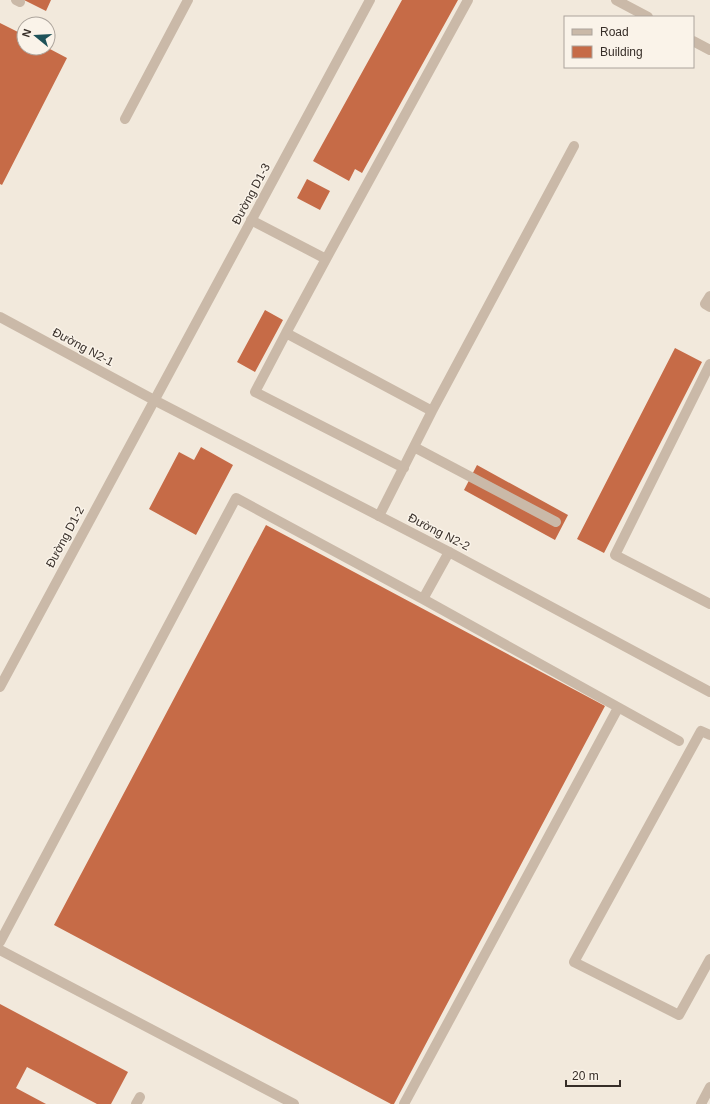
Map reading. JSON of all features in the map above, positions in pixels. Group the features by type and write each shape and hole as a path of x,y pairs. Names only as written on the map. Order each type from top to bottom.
{"street":[{"path":"125,119 188,0"},
{"name":"Đường D1-3","path":"154,400 370,0"},
{"path":"404,468 255,392 468,0"},
{"path":"616,0 646,16"},
{"path":"694,42 710,50"},
{"path":"379,516 432,412 574,146"},
{"path":"251,220 326,259"},
{"path":"710,296 705,304 710,307"},
{"name":"Đường N2-1","path":"0,318 154,400"},
{"path":"286,333 432,412"},
{"path":"710,364 615,555 710,604"},
{"name":"Đường N2-2","path":"154,400 449,552 710,692"},
{"name":"Đường D1-2","path":"0,687 154,400"},
{"path":"414,447 556,522"},
{"path":"0,942 236,498 423,599 679,741"},
{"path":"423,599 449,552"},
{"path":"404,1104 618,708"},
{"path":"710,735 701,731 574,962 679,1015 710,959"},
{"path":"0,950 294,1104"},
{"path":"701,1104 710,1087"}],"building":[{"path":"24,0 51,0 46,11"},
{"path":"402,0 458,0 362,173 355,169 349,181 313,161"},
{"path":"0,23 16,31 16,56 56,56 56,52 67,58 2,185 0,184"},
{"path":"307,179 330,191 320,210 297,198"},
{"path":"265,310 283,320 255,372 237,362"},
{"path":"675,348 702,362 604,553 577,539"},
{"path":"201,447 233,465 196,535 149,509 179,452 194,460"},
{"path":"477,465 568,515 555,540 464,490"},
{"path":"266,525 605,706 394,1104 391,1104 54,925"},
{"path":"0,1004 128,1072 111,1104 97,1104 27,1067 16,1088 46,1104 0,1104"}]}
